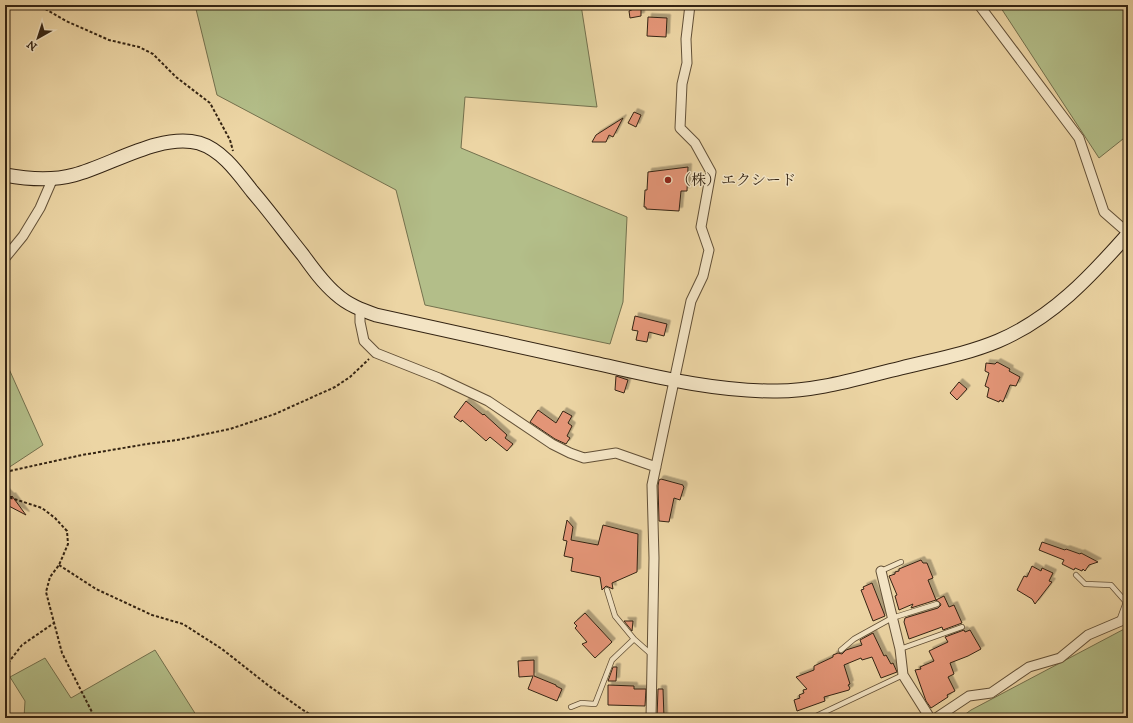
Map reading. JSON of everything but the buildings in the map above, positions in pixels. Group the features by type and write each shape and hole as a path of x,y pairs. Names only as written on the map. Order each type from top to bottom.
{"street":[{"path":"651,718 654,558 652,485 691,301 703,276 709,250 701,227 711,172 695,144 680,128 682,84 687,63 686,39 690,5"},
{"path":"5,175 32,179 73,176 148,148 183,141 198,143 210,148 240,175 324,282 342,299 360,309 376,315 674,381 731,390 775,392 813,388 960,354 997,341 1026,327 1054,309 1080,286 1128,233 1104,212 1079,138 979,5"},
{"path":"5,258 23,236 40,208 52,178"},
{"path":"360,309 360,322 364,341 376,353 439,378 488,401 552,444 570,453 584,458 616,454 656,467"},
{"path":"881,571 900,649 904,675 930,718"},
{"path":"936,718 969,696 991,693 1029,666 1060,658 1088,635 1124,620"}],"lane":[{"path":"881,571 901,562"},
{"path":"1076,575 1085,584 1111,585 1126,602 1124,620"},
{"path":"607,590 616,616 634,639 652,655"},
{"path":"841,650 854,639 892,618 937,604"},
{"path":"900,649 962,627"},
{"path":"571,707 581,703 595,704 612,660 634,639"},
{"path":"812,718 904,675"}],"path":[{"path":"36,5 66,21 109,40 140,47 153,54 176,77 210,104 230,140 234,154"},
{"path":"5,472 82,455 177,440 230,429 275,414 335,387 350,377 376,353"},
{"path":"5,496 42,508 56,518 67,531 68,544 59,565 50,577 46,592 62,653 96,718"},
{"path":"59,565 96,589 152,615 183,624 222,648 269,686 316,718"},
{"path":"5,667 22,645 54,623"}],"green space":[{"path":"195,5 581,5 597,107 465,97 461,148 627,217 623,302 610,344 425,305 396,190 217,95"},
{"path":"999,5 1128,5 1128,135 1099,158"},
{"path":"5,360 43,445 5,470"},
{"path":"1128,627 1128,682 1125,684 1128,698 1128,718 960,718 971,710"},
{"path":"155,650 198,718 24,718 25,701 10,677 45,658 71,698"}],"place":[{"name":"（株）エクシード","path":"668,180"}]}
